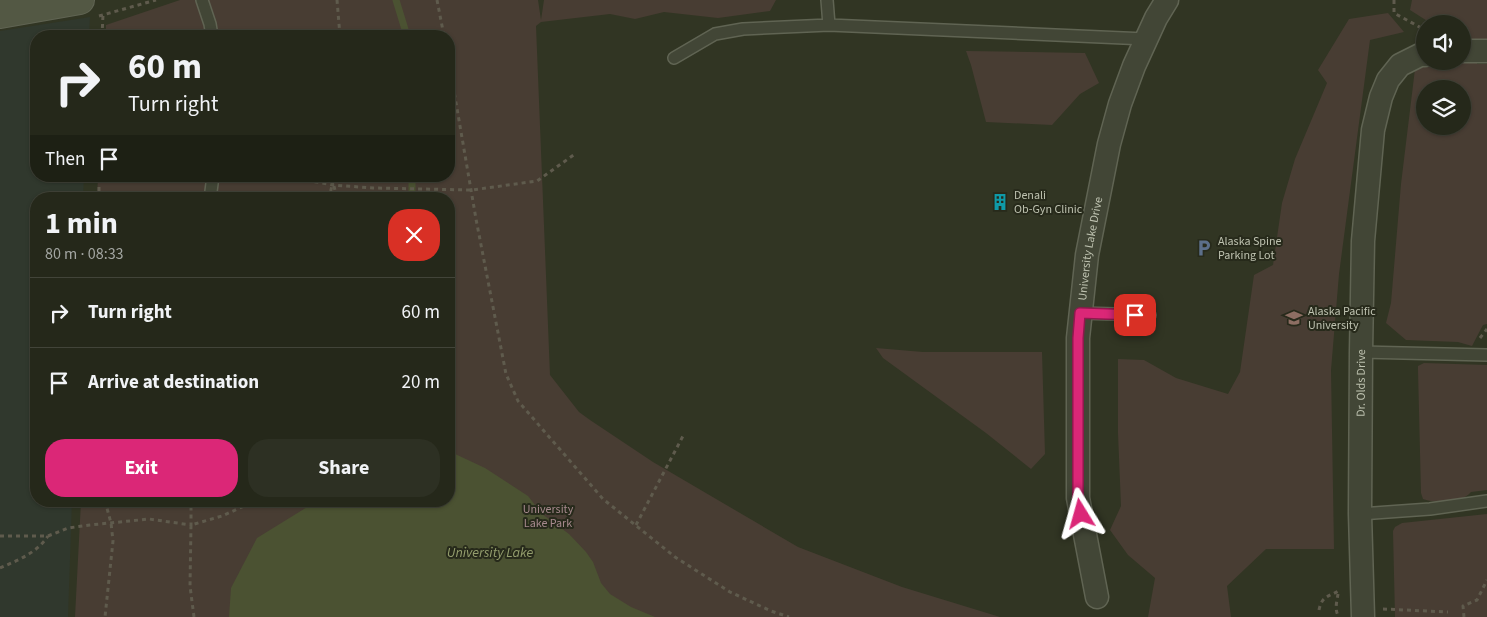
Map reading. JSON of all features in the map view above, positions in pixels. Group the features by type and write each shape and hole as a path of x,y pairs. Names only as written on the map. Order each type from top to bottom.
{"main road":[{"path":"0,14 80,0"}],"street":[{"name":"University Lake Drive","path":"1097,596 1078,498 1078,338 1086,255 1109,144 1120,104 1146,39 1166,0"},
{"path":"1471,51 1487,51"},
{"name":"Dr. Olds Drive","path":"1363,613 1360,514 1363,241 1373,130 1381,97 1388,80 1400,65 1416,57"}],"lane":[{"path":"202,0 211,30"},
{"path":"827,0 829,25"},
{"path":"674,58 715,34 743,29 829,25 1146,39"},
{"path":"1080,313 1150,315"},
{"path":"1361,352 1487,355"},
{"path":"1360,514 1430,509 1487,501"}],"path":[{"path":"337,0 340,30"},
{"path":"437,0 443,30"},
{"path":"1394,0 1394,13 1416,25"},
{"path":"102,15 102,30"},
{"path":"455,95 476,219 506,374 518,401 603,499 675,557 730,592 789,617"},
{"path":"314,182 334,186 373,188 472,190 537,181 575,154"},
{"path":"334,182 335,192"},
{"path":"332,192 334,186"},
{"path":"636,525 684,436"},
{"path":"106,617 113,541 107,507"},
{"path":"191,507 190,586 194,617"},
{"path":"0,536 48,536 68,528 149,520 191,525 222,516 242,507"},
{"path":"0,568 17,561 42,546 48,536"},
{"path":"1464,617 1463,606 1477,600 1487,580"},
{"path":"1339,591 1336,604 1339,617"},
{"path":"1363,613 1448,612"}],"shaded area":[{"path":"90,17 89,30 30,30 30,182 84,182 83,192 30,192 30,507 72,507 68,617 0,617 0,31"}],"green space":[{"name":"University Lake Park","path":"180,0 538,0 541,20 544,0 776,0 770,11 718,18 664,12 635,19 610,14 541,22 536,26 550,375 579,412 590,420 653,462 798,547 902,587 1000,617 75,617 81,507 455,507 455,192 97,192 98,182 455,182 455,30 106,30 106,25"},
{"path":"1412,0 1487,0 1487,43 1471,43 1471,15 1418,15 1410,10"},
{"path":"1388,13 1404,32 1370,40 1339,274 1331,370 1334,549 1266,549 1227,586 1231,617 1148,617 1155,578 1128,555 1110,530 1121,506 1118,433 1118,359 1144,360 1176,378 1228,394 1240,372 1254,275 1273,265 1282,203 1295,159 1327,83 1318,70 1349,19"},
{"path":"966,51 1085,53 1099,83 1080,94 1052,125 986,122"},
{"path":"1471,60 1477,60 1477,64 1487,64 1487,324 1483,325 1472,346 1458,342 1406,340 1386,323 1391,303 1401,184 1415,69 1471,70"},
{"path":"876,348 923,352 1042,352 1045,454 1031,469 986,433 883,358"},
{"path":"1424,363 1487,365 1487,490 1471,492 1467,496 1449,501 1435,502 1423,499 1421,493 1418,366"},
{"path":"1487,514 1487,617 1395,617 1393,531 1395,527 1402,523"}],"water":[{"name":"University Lake","path":"455,454 485,468 528,496 542,514 569,534 586,552 593,562 601,583 610,594 631,607 655,617 229,617 231,588 257,538 307,507 455,507"}],"waterway":[{"path":"396,0 405,30"},
{"path":"412,182 412,192"}],"place":[{"name":"Denali Ob-Gyn Clinic","path":"1000,202"},
{"name":"Alaska Spine Parking Lot","path":"1204,248"},
{"name":"Alaska Pacific University","path":"1294,318"}],"route":[{"path":"1081,514 1078,498 1078,338 1080,313 1135,315"}]}
